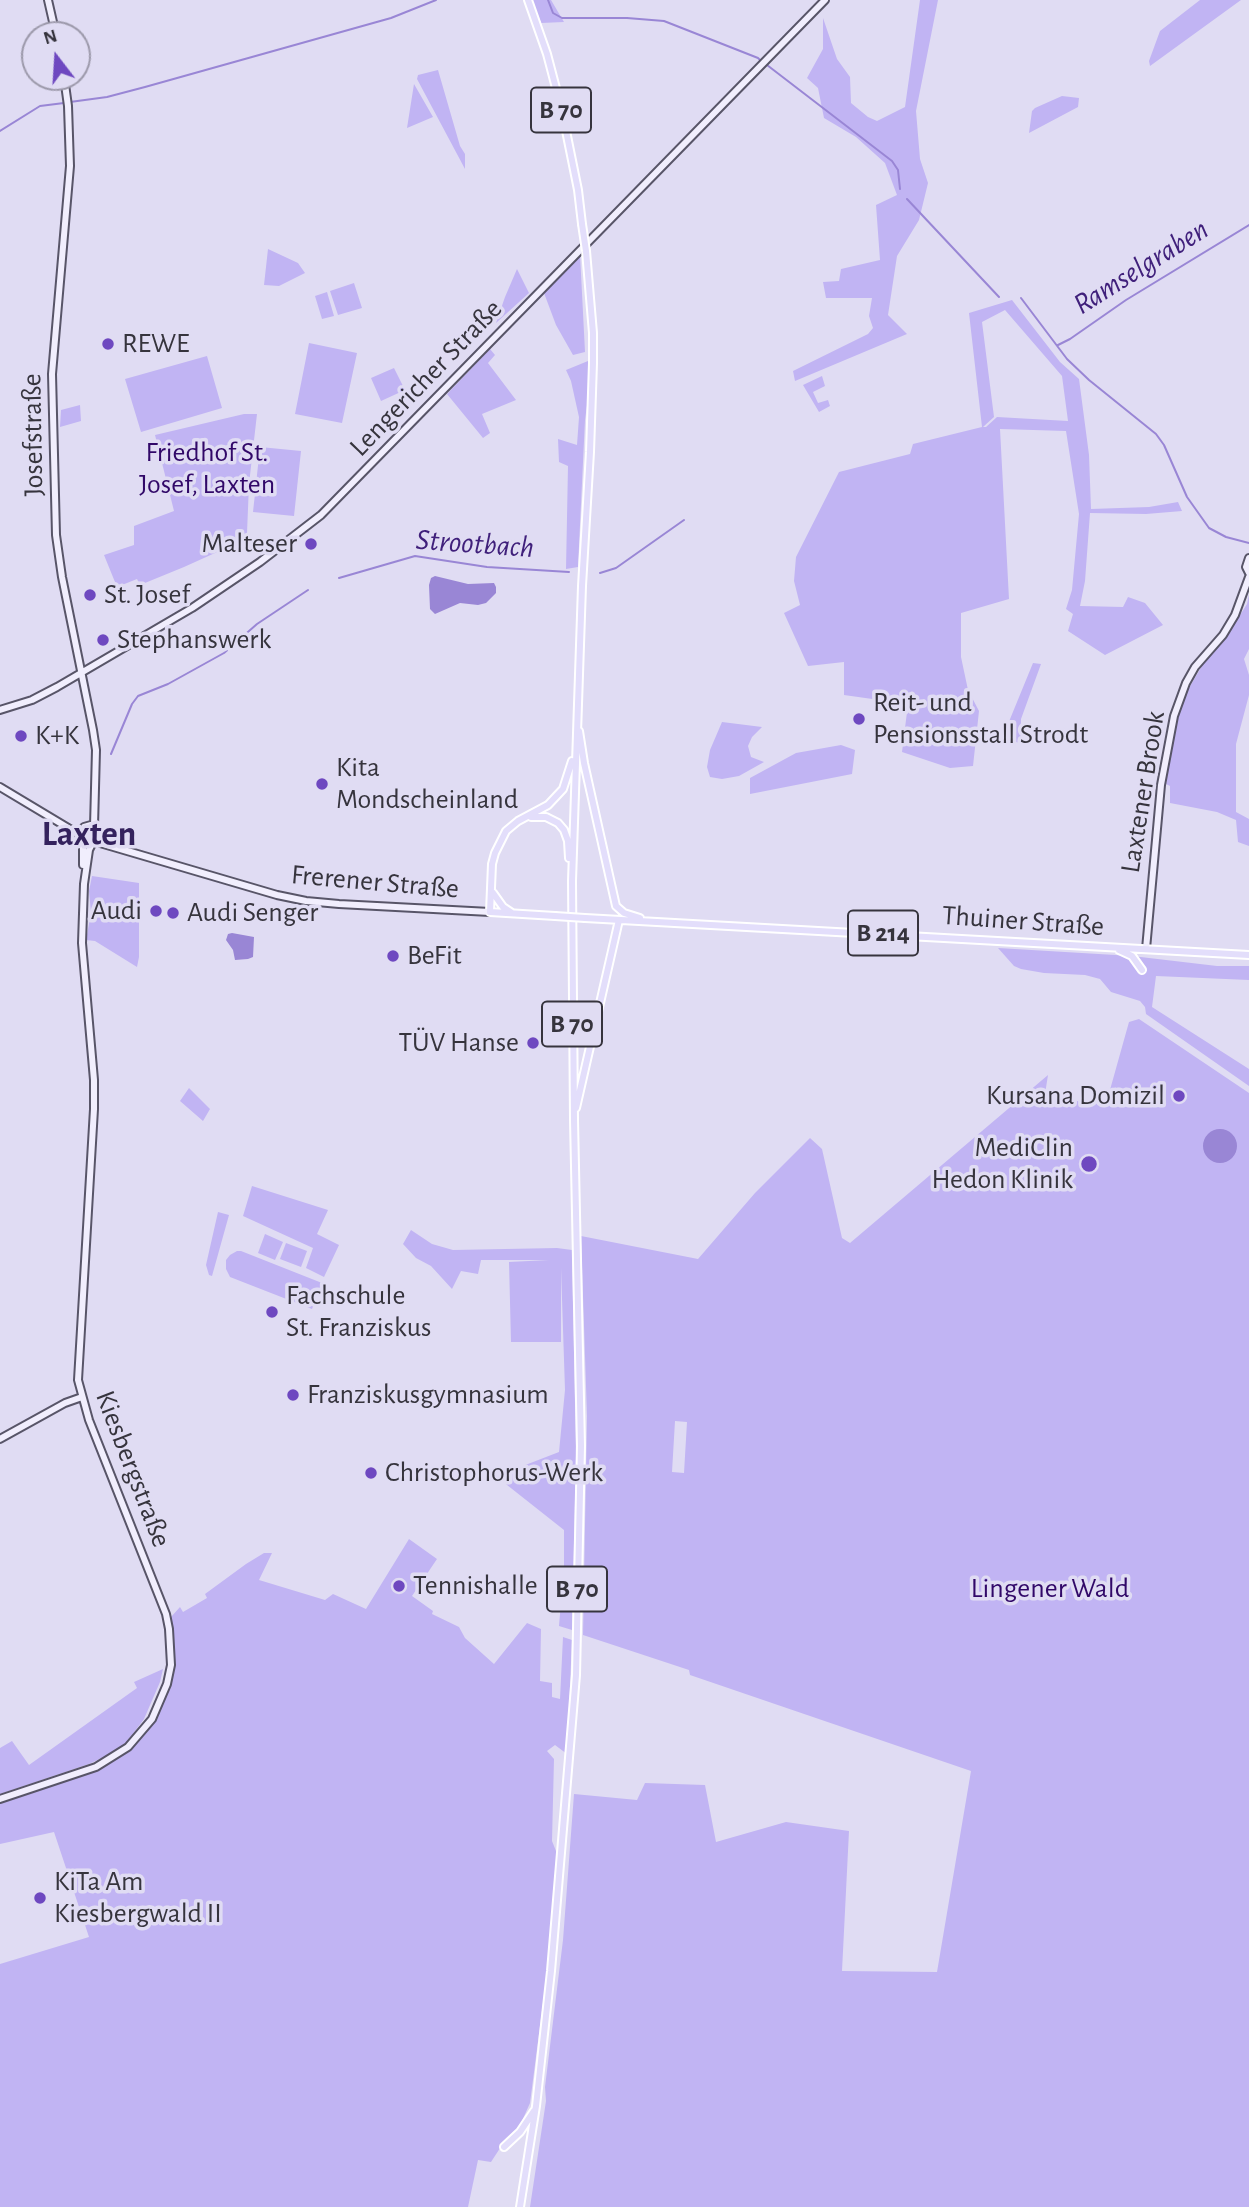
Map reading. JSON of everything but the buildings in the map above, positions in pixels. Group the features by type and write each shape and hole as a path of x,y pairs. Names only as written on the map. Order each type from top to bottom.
{"main road":[{"name":"B 70","path":"520,2207 536,2106 555,1930 576,1675 582,1446 574,1120 572,881 593,363 586,251 578,190 547,54 528,0"},
{"path":"577,712 584,763 616,906 609,919"},
{"path":"490,912 492,864 500,841 506,831 548,805 563,789 571,769 576,742"},
{"path":"526,818 546,817 564,830 568,841 572,881"},
{"path":"492,886 497,901 513,914"},
{"name":"B 214","path":"616,906 624,913 645,920"},
{"name":"B 214","path":"490,912 513,914"},
{"name":"Thuiner Straße","path":"513,914 1249,955"},
{"path":"574,1120 619,920"},
{"path":"1114,947 1132,956 1142,970"},
{"path":"504,2147 520,2132 536,2106"}],"street":[{"path":"48,0 53,21"},
{"name":"Lengericher Straße","path":"0,710 32,700 222,589 330,508 825,0"},
{"name":"Josefstraße","path":"66,91 70,166 55,327 52,402 58,555 96,750 94,789 86,829"},
{"name":"Laxtener Brook","path":"1146,949 1161,785 1174,716 1190,675 1236,615 1249,575 1245,567 1249,558"},
{"path":"0,787 54,818 86,829 98,830 99,836 93,844"},
{"path":"83,842 86,829"},
{"name":"Frerener Straße","path":"99,836 135,854"},
{"name":"Frerener Straße","path":"83,842 306,901 490,912"},
{"name":"Kiesbergstraße","path":"0,1799 96,1767 128,1747 152,1718 167,1684 171,1665 166,1614 82,1397 78,1377 94,1097 82,959 83,842"},
{"name":"Kiesbergstraße","path":"84,884 89,850 93,844"},
{"path":"0,1439 65,1403 82,1397"}],"green space":[{"path":"532,0 551,0 564,22 541,23"},
{"path":"920,0 938,0 916,111 920,159 928,183 919,220 897,256 888,315 907,334 795,381 793,371 868,334 873,328 869,316 872,298 826,298 823,282 839,281 841,269 880,260 876,205 897,195 885,163 856,137 824,118 818,88 807,78 823,49 823,18 837,59 850,77 851,103 877,121 905,107"},
{"path":"1200,0 1241,0 1150,66 1149,61 1160,31"},
{"path":"438,70 460,146 465,154 465,169 417,79 418,75"},
{"path":"414,84 433,117 407,128"},
{"path":"1062,96 1079,98 1078,107 1029,133 1032,111"},
{"path":"268,249 298,263 305,273 279,286 264,285"},
{"path":"580,254 585,352 573,355 556,325 544,293"},
{"path":"517,269 529,293 496,323 505,297"},
{"path":"354,283 362,308 338,315 330,291"},
{"path":"327,292 334,316 322,319 315,296"},
{"path":"1012,300 1060,362 1079,379 1089,455 1091,509 1149,507 1178,502 1182,511 1146,514 1090,513 1085,581 1080,606 1123,607 1128,597 1145,603 1163,625 1105,655 1068,631 1073,614 1066,609 1072,590 1079,514 1066,431 1000,429 1009,599 961,613 961,657 968,690 979,711 973,766 950,768 902,752 908,704 844,695 844,662 808,666 784,613 800,605 794,581 796,557 839,472 910,454 913,444 982,427 969,313","holes":["1005,310 1062,376 1068,421 997,417 983,427 994,417 982,322"]},
{"path":"309,343 357,353 342,423 295,414"},
{"path":"490,349 495,355 488,363 516,400 482,414 490,433 483,438 447,394"},
{"path":"207,356 222,408 141,432 125,379"},
{"path":"588,361 578,567 566,569 568,466 559,462 558,439 577,445 579,417 566,370"},
{"path":"394,368 405,390 381,401 371,378"},
{"path":"822,376 825,386 813,392 818,403 828,400 830,406 819,412 803,385"},
{"path":"80,405 81,421 60,427 61,410"},
{"name":"Friedhof St. Josef, Laxten","path":"244,414 257,414 249,484 247,533 235,544 184,567 140,585 137,579 117,587 104,555 134,545 134,526 174,511 155,435"},
{"path":"260,447 301,451 294,516 253,512"},
{"path":"1249,595 1249,649 1244,659 1249,675 1249,695 1236,744 1236,812 1249,819 1249,846 1238,842 1236,820 1217,812 1170,803 1170,786 1166,784 1182,700 1203,664 1223,642 1247,604"},
{"path":"1033,663 1041,664 1021,719 1021,730 1029,745 1010,738 1008,724"},
{"path":"722,722 762,727 752,737 748,746 751,757 764,762 739,776 722,779 710,777 707,767 710,750"},
{"path":"841,745 855,750 852,774 750,794 750,778 796,753"},
{"path":"92,876 139,883 137,967 95,941 86,940 91,913 89,891"},
{"path":"998,948 1132,956 1217,966 1249,966 1249,980 1156,976 1152,1007 1249,1069 1249,1086 1146,1014 1140,1001 1111,992 1100,979 1021,969 1014,966"},
{"name":"Lingener Wald","path":"1139,1019 1249,1093 1249,2207 530,2207 546,2101 545,2087 563,1940 574,1794 637,1800 645,1783 705,1785 716,1842 786,1822 849,1831 842,1971 937,1972 971,1771 690,1675 689,1670 583,1635 587,1416 581,1236 698,1259 755,1193 810,1138 822,1149 842,1238 850,1243 1048,1075 1045,1094 1091,1104 1108,1097 1129,1022","holes":["675,1421 687,1422 684,1473 672,1472"]},
{"path":"189,1088 210,1109 203,1121 180,1101"},
{"path":"252,1186 328,1210 317,1234 339,1245 324,1277 306,1268 313,1248 243,1216"},
{"path":"218,1212 229,1215 212,1276 209,1275 206,1265"},
{"path":"411,1230 432,1244 453,1250 572,1250 576,1456 572,1630 559,1626 564,1530 502,1481 515,1469 559,1452 565,1390 561,1268 561,1342 511,1342 509,1262 549,1260 481,1260 478,1274 461,1271 452,1289 431,1266 416,1258 403,1244"},
{"path":"265,1234 283,1242 275,1260 258,1253"},
{"path":"286,1243 307,1251 301,1267 280,1259"},
{"path":"237,1251 322,1283 312,1309 230,1277 226,1260"},
{"path":"409,1539 437,1559 412,1596 433,1611 432,1614 459,1627 465,1638 494,1664 527,1623 541,1629 540,1681 552,1683 552,1697 560,1699 563,1637 572,1640 567,1754 555,1745 547,1751 554,1759 552,1841 558,1856 548,1964 530,2103 518,2130 504,2142 491,2162 478,2160 468,2207 0,2207 0,1964 89,1937 54,1832 0,1844 0,1803 97,1770 130,1749 144,1734 159,1706 173,1654 171,1617 180,1607 183,1612 207,1598 205,1594 246,1564 264,1553 272,1553 259,1580 325,1600 333,1594 366,1609"},
{"path":"163,1669 144,1719 126,1743 89,1764 0,1794 0,1748 12,1741 29,1765 137,1688 134,1682"}],"shaded area":[{"path":"435,576 468,584 494,583 496,593 486,603 460,603 435,614 430,609 429,585 431,578"},
{"path":"228,934 254,937 253,957 235,960 233,950 226,940"},
{"path":"1220,1129 1232,1134 1237,1146 1232,1158 1220,1163 1208,1158 1203,1146 1208,1134"}],"waterway":[{"path":"70,102 107,97 145,87 391,18 436,0"},
{"path":"548,0 553,13 562,18 664,21 758,58 762,62"},
{"path":"767,65 892,161 898,170 900,189"},
{"path":"0,131 40,106 64,103"},
{"path":"907,199 999,297"},
{"name":"Ramselgraben","path":"1058,345 1249,225"},
{"path":"1021,298 1067,359 1156,434 1164,445 1187,497 1209,528 1226,537 1249,543"},
{"name":"Strootbach","path":"600,573 616,568 684,520"},
{"name":"Strootbach","path":"339,578 415,556 487,567 569,572"},
{"name":"Strootbach","path":"111,754 138,696 168,684 224,653 257,624 308,590"}],"place":[{"name":"REWE","path":"108,344"},
{"name":"Malteser","path":"311,544"},
{"name":"St. Josef","path":"90,595"},
{"name":"Stephanswerk","path":"103,640"},
{"name":"Reit- und Pensionsstall Strodt","path":"859,719"},
{"name":"K+K","path":"21,736"},
{"name":"Kita Mondscheinland","path":"322,784"},
{"name":"Audi","path":"156,911"},
{"name":"Audi Senger","path":"173,913"},
{"name":"BeFit","path":"393,956"},
{"name":"TÜV Hanse","path":"533,1043"},
{"name":"Kursana Domizil","path":"1179,1096"},
{"name":"MediClin Hedon Klinik","path":"1089,1164"},
{"name":"Fachschule St. Franziskus","path":"272,1312"},
{"name":"Franziskusgymnasium","path":"293,1395"},
{"name":"Christophorus-Werk","path":"371,1473"},
{"name":"Tennishalle","path":"399,1586"},
{"name":"KiTa Am Kiesbergwald II","path":"40,1898"}],"district":[{"name":"Laxten","path":"89,834"}]}
